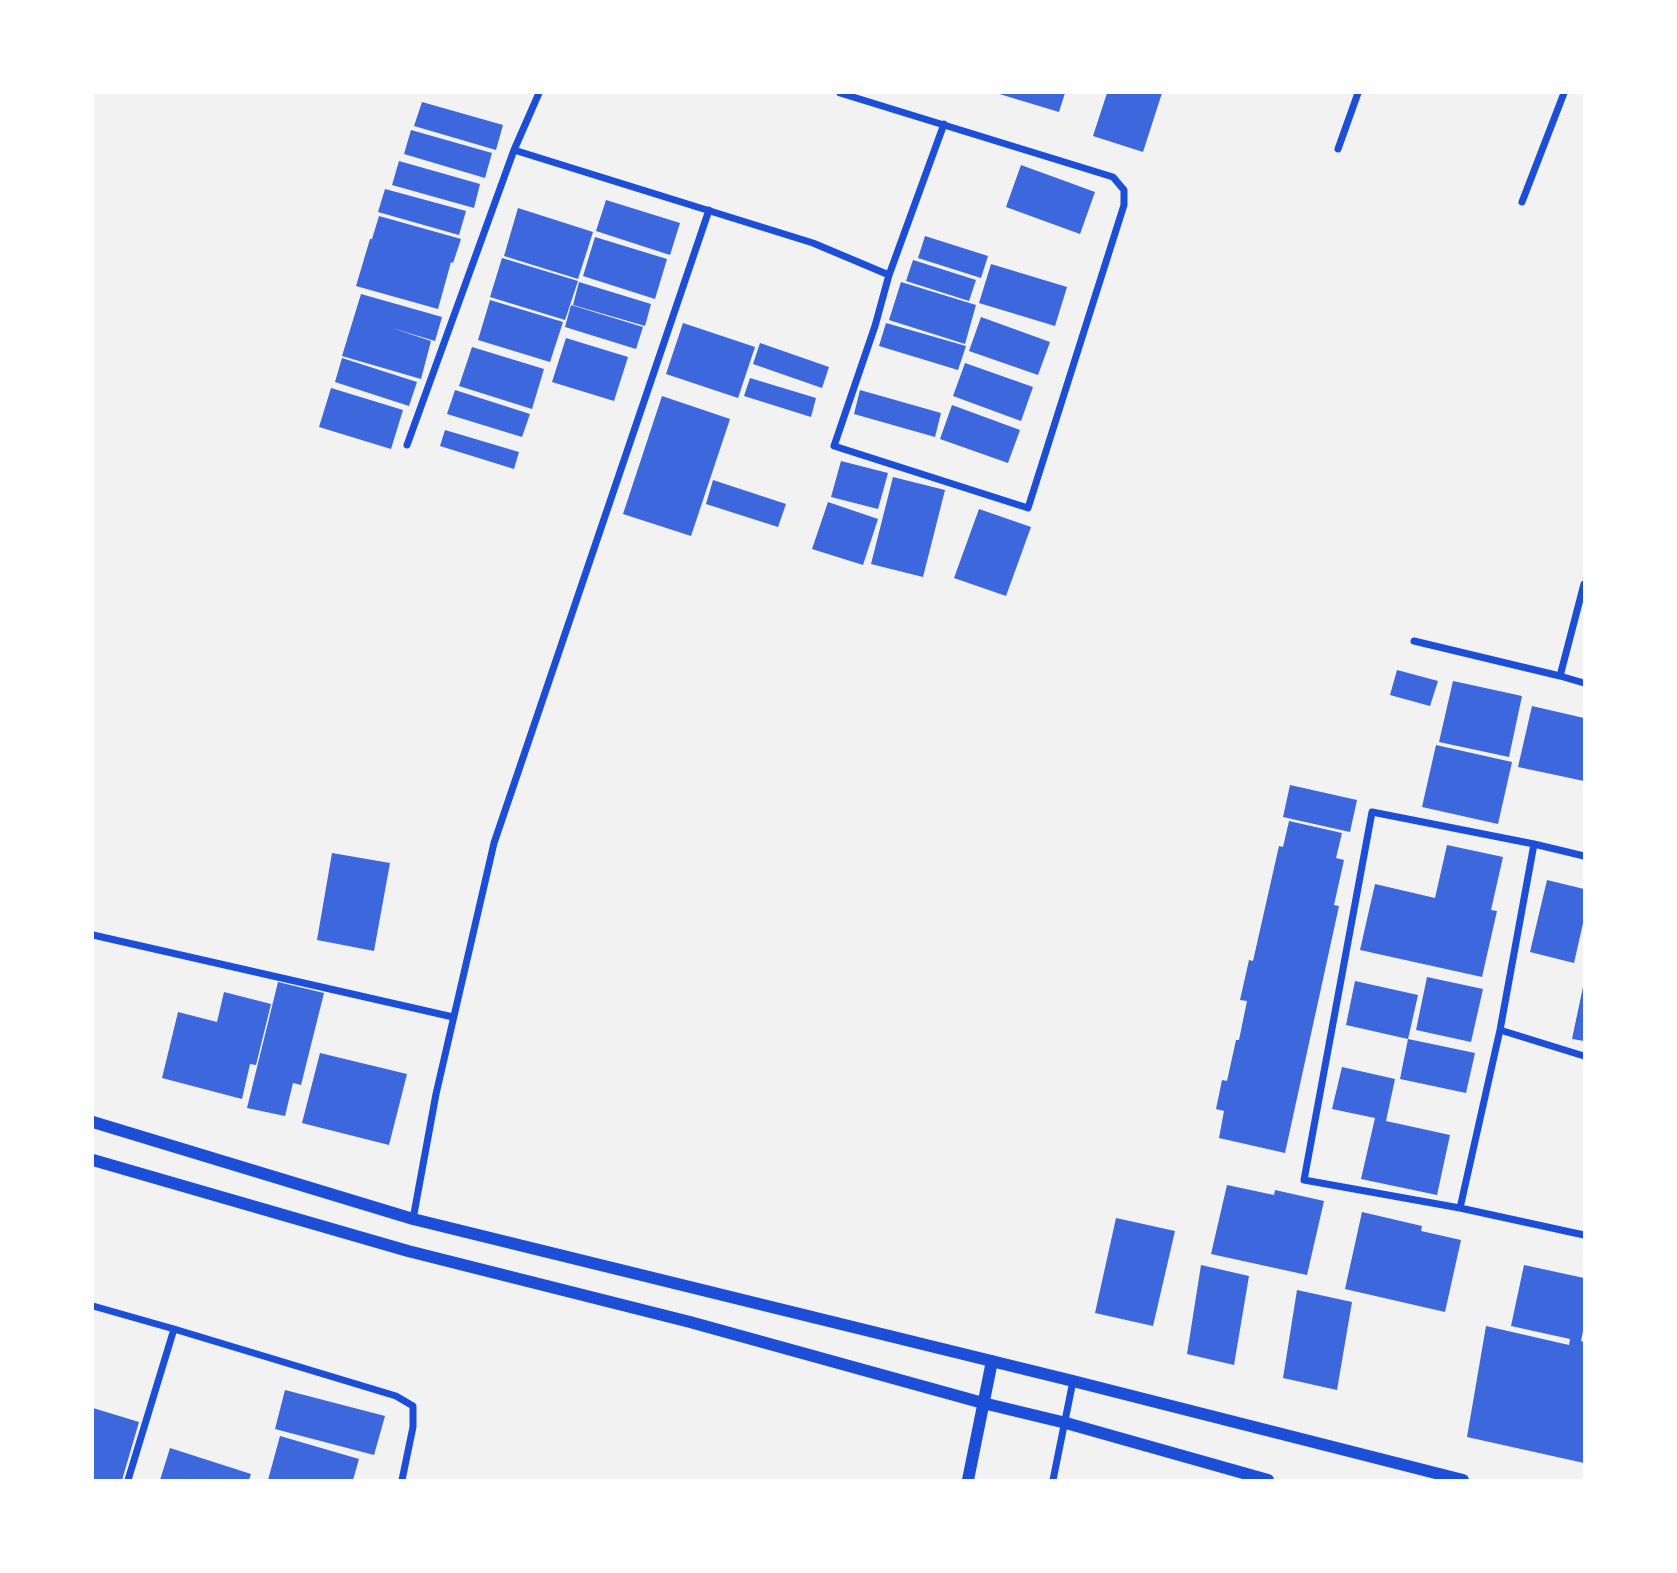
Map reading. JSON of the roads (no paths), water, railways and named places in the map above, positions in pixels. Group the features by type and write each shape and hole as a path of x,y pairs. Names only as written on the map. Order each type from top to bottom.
{"street":[{"path":"407,445 514,150 539,93"},
{"path":"840,93 944,124 1113,177 1124,190 1125,205 1028,509 834,446 875,326 889,275 944,124"},
{"path":"1338,149 1358,93"},
{"path":"1522,202 1564,93"},
{"path":"514,150 813,243 889,275"},
{"path":"413,1219 436,1094 494,843 709,210"},
{"path":"1560,676 1584,584"},
{"path":"1414,641 1584,682"},
{"path":"1584,856 1372,812 1304,1180 1460,1208 1584,1235"},
{"path":"1460,1208 1500,1030 1534,845"},
{"path":"93,935 453,1017"},
{"path":"1500,1030 1584,1056"},
{"path":"93,1122 413,1219 1463,1480"},
{"path":"93,1160 408,1251 690,1322 1268,1480"},
{"path":"93,1306 396,1396 413,1406 414,1427 402,1480"},
{"path":"128,1480 174,1329"},
{"path":"968,1480 992,1361"},
{"path":"1054,1480 1073,1381"}]}
